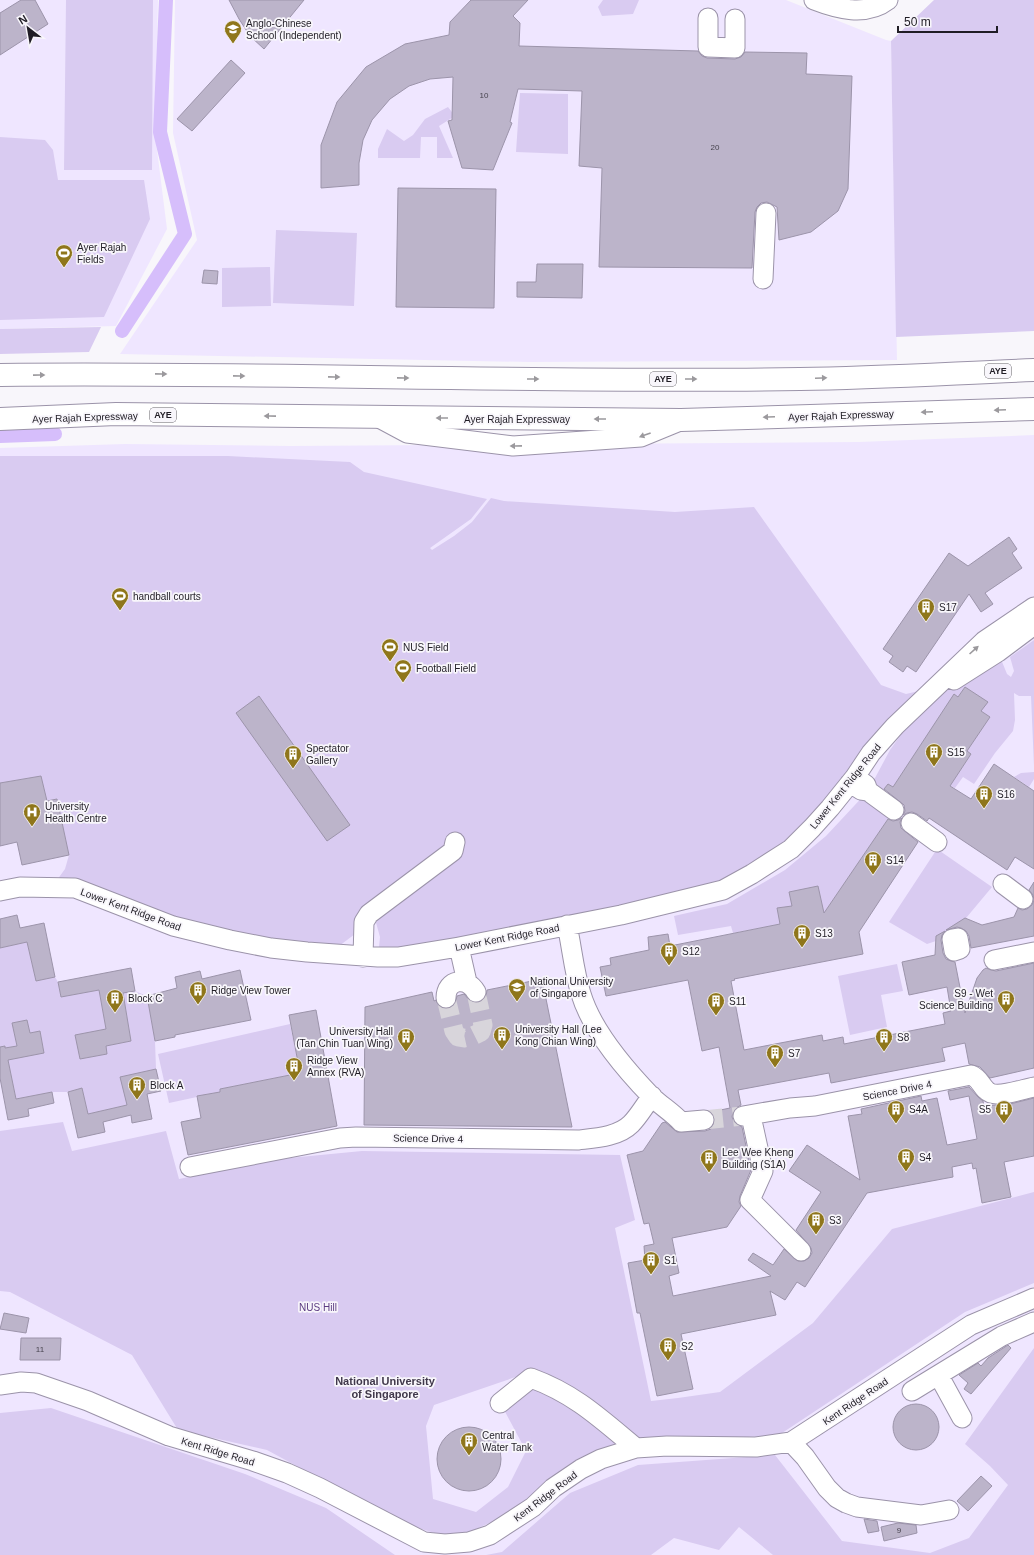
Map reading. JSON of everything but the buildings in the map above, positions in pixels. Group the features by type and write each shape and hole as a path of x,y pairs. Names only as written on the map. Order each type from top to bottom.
{"highway":[{"name":"AYE","path":"0,375 122,374 491,379 801,379 1034,370"},
{"name":"Ayer Rajah Expressway","path":"0,420 116,414 379,418 681,420 1034,409"}],"street":[{"path":"814,0 836,8 862,10 881,5 888,0"},
{"path":"708,18 708,47 735,48 735,19"},
{"path":"764,279 766,213"},
{"name":"Lower Kent Ridge Road","path":"0,891 20,887 75,888 173,926 223,938 271,948 363,957 398,956 459,947 621,915 723,890 752,874 791,849 812,828 853,780 871,753 895,726 984,641 1034,607"},
{"name":"Lower Kent Ridge Road","path":"936,687 956,679 998,652 1034,625"},
{"path":"853,780 866,785 868,791 894,810"},
{"path":"910,823 937,842"},
{"path":"363,957 364,922 369,914 453,851 455,842"},
{"path":"1003,884 1023,899"},
{"path":"567,925 581,994 590,1016 609,1047 652,1096 673,1113 681,1122 704,1120"},
{"path":"446,998 446,992 449,986 461,981 472,987 459,947"},
{"path":"994,960 1034,952"},
{"name":"Science Drive 4","path":"801,1250 750,1200 763,1171 747,1116 790,1108 815,1106 971,1075 977,1077 986,1090 992,1094 1000,1094 1034,1087"},
{"name":"Science Drive 4","path":"190,1167 340,1138 578,1140 599,1137 619,1132 631,1124 652,1096"},
{"name":"Kent Ridge Road","path":"0,1385 14,1382 36,1383 88,1401 170,1436 287,1473 320,1488 424,1542 444,1544 469,1542 490,1535 533,1507 552,1488 581,1469 601,1459 636,1448 667,1446 756,1447 791,1442 971,1325 1034,1298"},
{"path":"912,1391 939,1376 1002,1336 1034,1322"},
{"path":"939,1376 962,1418"},
{"path":"500,1403 531,1378 551,1385 579,1401 636,1448"},
{"path":"791,1442 827,1488 837,1498 846,1503 857,1507 921,1515 949,1510"}],"shaded area":[{"path":"0,0 158,0 155,134 167,229 116,326 0,329"},
{"path":"175,0 786,0 891,41 897,360 529,362 120,354 197,240 173,133"},
{"name":"National University of Singapore","path":"1034,435 1034,1555 0,1555 0,448 125,444 290,446 859,442"}],"green space":[{"path":"66,0 153,0 152,170 64,170"},
{"path":"603,0 639,0 633,14 602,16 598,7"},
{"path":"934,0 1034,0 1034,331 896,337 891,41"},
{"path":"520,93 568,94 568,154 516,152"},
{"path":"448,107 455,116 439,126 453,158 437,158 437,137 421,137 420,158 378,158 378,149 387,129 404,141 413,135 425,119"},
{"name":"Ayer Rajah Fields","path":"0,137 45,140 53,150 58,180 144,180 150,219 104,317 0,320"},
{"path":"276,230 357,233 354,306 273,303"},
{"path":"270,267 271,306 222,307 222,268"},
{"path":"101,327 89,352 0,354 0,329"},
{"path":"0,456 228,456 350,462 364,472 487,499 471,519 430,548 432,550 472,522 491,498 504,501 675,512 754,507 881,685 906,694 936,687 998,652 1007,674 1011,677 1014,671 1010,657 1034,640 1034,766 1031,696 1019,696 1014,693 1015,720 1013,731 995,753 974,784 963,777 955,788 950,786 971,754 967,751 990,717 981,711 987,702 965,687 958,697 954,695 893,787 888,784 879,800 894,810 826,910 828,915 733,933 731,926 678,935 674,916 727,904 785,870 826,836 868,791 890,750 933,690 830,808 723,890 378,957 380,937 375,919 331,952 271,948 52,887 65,869 69,855 57,799 0,811 44,791 41,776 0,783"},
{"path":"1034,772 1034,779 1029,787 1014,777 1021,773"},
{"path":"937,849 992,887 951,936 927,944 889,922"},
{"path":"27,942 36,981 55,977 58,982 61,997 99,990 106,1029 76,1035 80,1059 107,1054 106,1046 131,1041 123,993 135,991 147,996 155,1041 156,1069 121,1077 127,1105 88,1114 82,1088 68,1092 52,1092 16,1099 8,1060 44,1052 40,1031 30,1033 27,1020 12,1023 17,1046 0,1049 0,948"},
{"path":"897,964 903,991 881,995 887,1027 850,1035 838,976"},
{"path":"290,1024 300,1073 220,1089 220,1092 169,1103 158,1054"},
{"name":"NUS Hill","path":"63,1122 72,1151 166,1131 179,1179 279,1159 362,1151 620,1155 635,1220 615,1228 651,1401 720,1392 813,1323 892,1229 1034,1192 1034,1283 965,1312 779,1435 651,1443 531,1504 454,1539 402,1523 267,1450 178,1430 132,1355 10,1292 0,1291 0,1131","holes":["530,1372 503,1408 526,1451 508,1487 476,1512 433,1499 426,1426 434,1405"]},
{"path":"1034,1348 1034,1555 773,1555 739,1527 719,1550 674,1538 651,1555 486,1555 502,1552 570,1493 638,1465 775,1455 842,1541 930,1553 969,1538 1008,1485 990,1466 965,1444"},
{"path":"51,1408 245,1474 326,1508 395,1555 0,1555 0,1413"}],"waterway":[{"path":"122,331 185,234 160,132 166,0"},
{"path":"0,436 55,434"}],"tunnel":[{"path":"446,998 454,1031 458,1037 464,1038 481,1032 483,1025 476,992"},
{"path":"704,1120 743,1116"}],"place":[{"name":"Anglo-Chinese School (Independent)","path":"233,44"},
{"name":"Ayer Rajah Fields","path":"64,268"},
{"name":"handball courts","path":"120,611"},
{"name":"S17","path":"926,622"},
{"name":"NUS Field","path":"390,662"},
{"name":"Football Field","path":"403,683"},
{"name":"S15","path":"934,767"},
{"name":"Spectator Gallery","path":"293,769"},
{"name":"S16","path":"984,809"},
{"name":"University Health Centre","path":"32,827"},
{"name":"S14","path":"873,875"},
{"name":"S13","path":"802,948"},
{"name":"S12","path":"669,966"},
{"name":"National University of Singapore","path":"517,1002"},
{"name":"Ridge View Tower","path":"198,1005"},
{"name":"Block C","path":"115,1013"},
{"name":"S9 - Wet Science Building","path":"1006,1014"},
{"name":"S11","path":"716,1016"},
{"name":"University Hall (Lee Kong Chian Wing)","path":"502,1050"},
{"name":"University Hall (Tan Chin Tuan Wing)","path":"406,1052"},
{"name":"S8","path":"884,1052"},
{"name":"S7","path":"775,1068"},
{"name":"Ridge View Annex (RVA)","path":"294,1081"},
{"name":"Block A","path":"137,1100"},
{"name":"S4A","path":"896,1124"},
{"name":"S5","path":"1004,1124"},
{"name":"S4","path":"906,1172"},
{"name":"Lee Wee Kheng Building (S1A)","path":"709,1173"},
{"name":"S3","path":"816,1235"},
{"name":"S1","path":"651,1275"},
{"name":"S2","path":"668,1361"},
{"name":"Central Water Tank","path":"469,1456"}],"district":[{"name":"National University of Singapore","path":"385,1387"}]}
